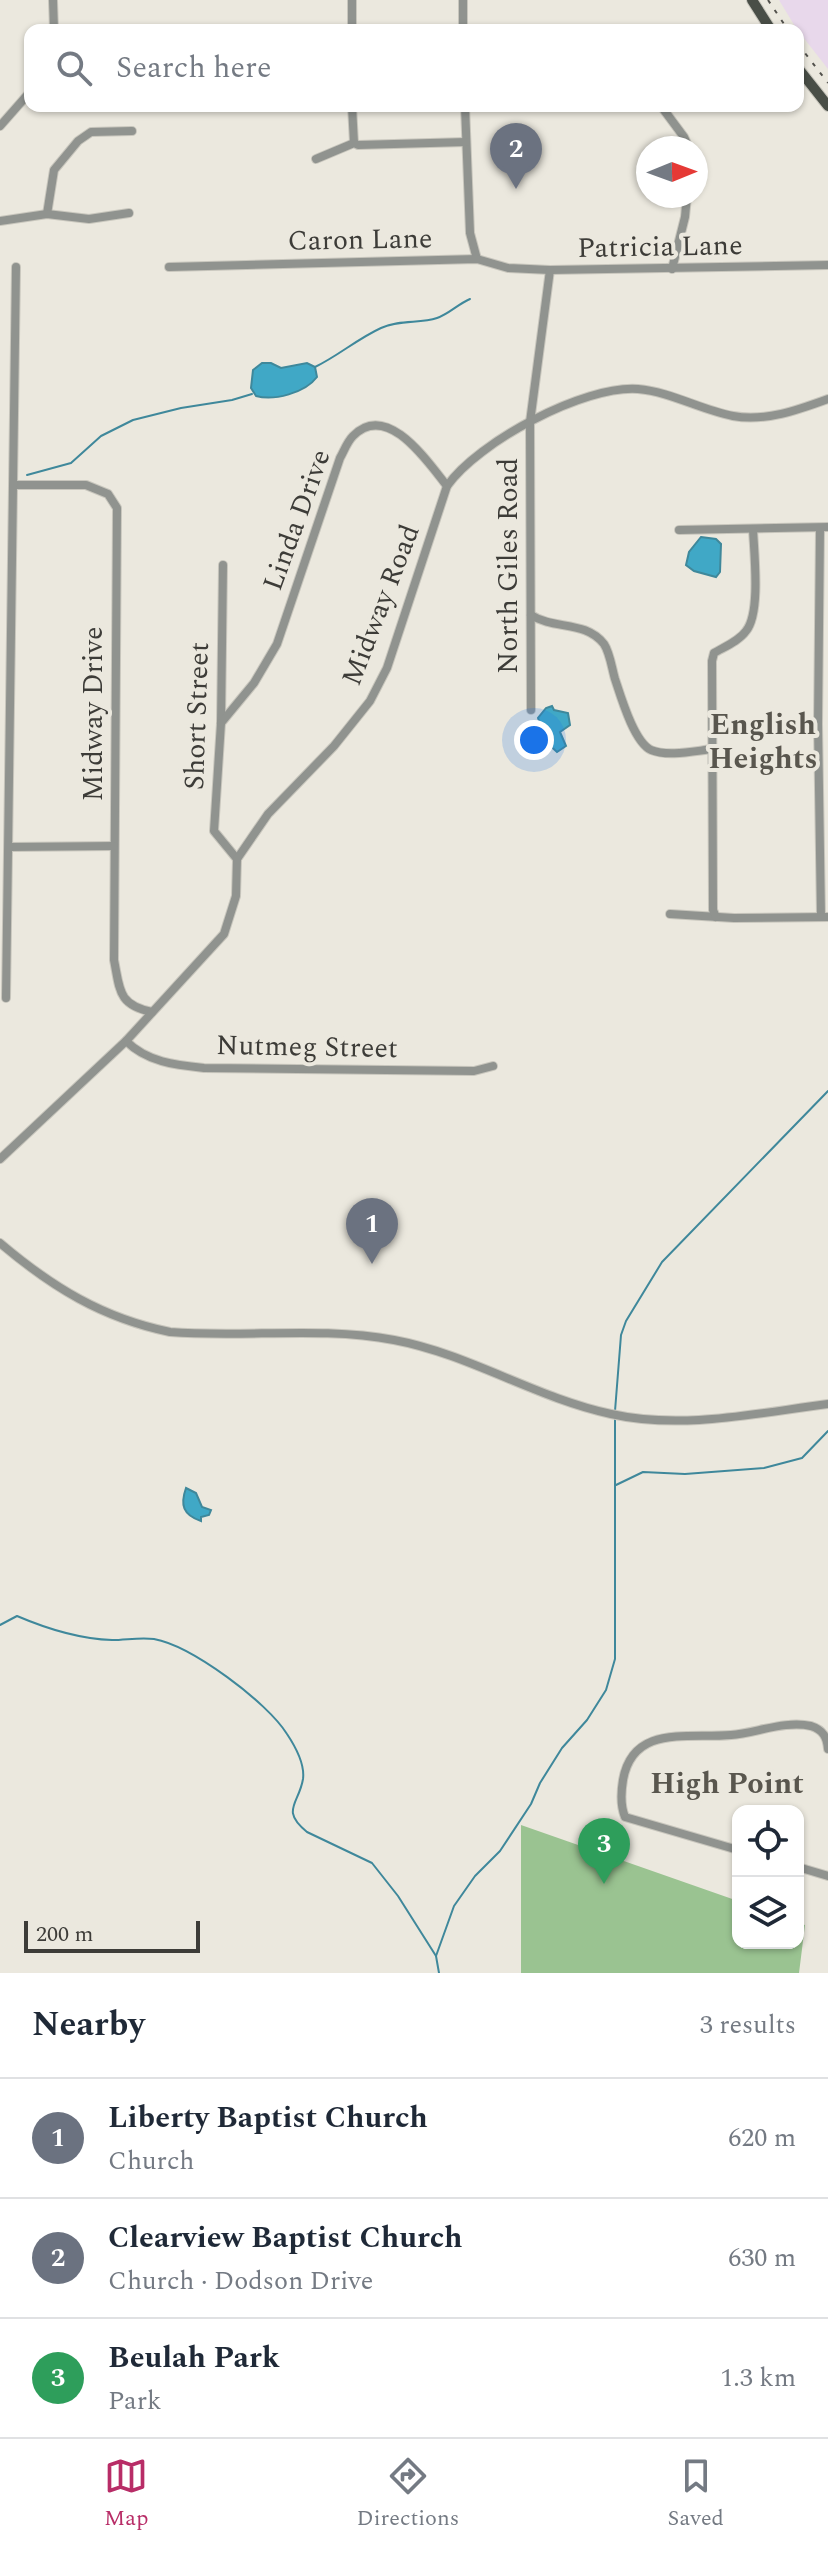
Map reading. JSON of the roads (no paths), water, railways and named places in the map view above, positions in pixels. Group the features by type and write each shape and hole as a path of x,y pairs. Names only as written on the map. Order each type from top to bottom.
{"main road":[{"path":"752,0 767,24"},
{"path":"804,76 828,106"}],"street":[{"path":"53,0 54,24"},
{"path":"352,0 352,24"},
{"path":"463,0 463,24"},
{"path":"0,126 24,99"},
{"path":"352,112 354,143"},
{"path":"465,112 470,233 477,259"},
{"path":"665,112 683,136"},
{"path":"47,214 54,170 78,141 91,132 132,131"},
{"path":"316,159 354,143 466,142"},
{"path":"672,269 686,208"},
{"path":"0,221 47,214 89,219 129,213"},
{"name":"Caron Lane","path":"169,267 477,259 508,268 550,270"},
{"name":"Patricia Lane","path":"530,422 550,270 828,265"},
{"path":"6,998 16,267"},
{"name":"Midway Road","path":"237,859 268,814 334,746 370,701 387,668 447,486 454,475 477,456 530,422 568,404 619,389 660,393 734,416 765,417 796,411 828,399"},
{"name":"North Giles Road","path":"530,422 531,710"},
{"name":"Linda Drive","path":"221,723 254,683 277,644 340,458 352,437 364,427 378,423 392,428 447,486"},
{"name":"Midway Drive","path":"14,485 86,485 108,494 117,508 114,960 122,996 133,1008 152,1012"},
{"path":"670,914 824,917 818,739 824,528 679,530"},
{"path":"716,917 713,910 711,825 712,661 714,653 741,637 749,628 753,613 753,529"},
{"name":"Short Street","path":"223,565 221,723 214,831 237,859"},
{"path":"531,615 538,620 575,626 592,633 605,646 620,695 641,743 665,753 713,749"},
{"path":"9,847 114,846"},
{"path":"0,1159 126,1041 224,934 236,896 237,859"},
{"name":"Nutmeg Street","path":"126,1041 136,1050 161,1062 204,1068 474,1071 493,1066"},
{"path":"0,1243 97,1310 145,1327 170,1332 331,1334 394,1340 452,1357 578,1405 643,1420 704,1420 828,1404"},
{"path":"732,1848 625,1817 622,1788 625,1766 632,1754 651,1740 733,1735 794,1725 808,1725 821,1730 828,1749"},
{"path":"804,1869 828,1876"}],"water":[{"path":"262,363 281,368 307,363 315,367 317,377 312,383 289,394 256,396 251,388 253,370"},
{"path":"701,537 716,539 721,544 720,572 716,577 694,571 686,565 689,552"},
{"path":"552,706 554,710 568,713 570,725 560,732 566,746 557,752 547,743 538,718"},
{"path":"186,1488 196,1493 202,1507 211,1510 209,1515 201,1517 201,1521 184,1509"}],"waterway":[{"path":"315,367 381,328 395,323 437,318 470,299"},
{"path":"27,475 71,463 101,436 133,420 252,394"},
{"path":"615,1411 621,1335 626,1321 662,1262 828,1091"},
{"path":"436,1956 454,1906 475,1876 500,1851 562,1748 587,1720 606,1690 615,1659 615,1417"},
{"path":"616,1485 643,1472 685,1474 764,1468 802,1458 828,1431"},
{"path":"0,1625 17,1616 88,1638 154,1639 188,1652 246,1692 277,1721 299,1755 303,1779 293,1807 294,1818 307,1832 372,1863 398,1896 436,1956 439,1973"}],"railway":[{"path":"768,0 784,24"},
{"path":"804,52 828,83"}],"place":[{"name":"Clearview Baptist Church","path":"516,189"},
{"name":"Liberty Baptist Church","path":"372,1264"},
{"name":"Beulah Park","path":"604,1884"}],"district":[{"name":"English Heights","path":"763,742"},
{"name":"High Point","path":"727,1784"}]}
